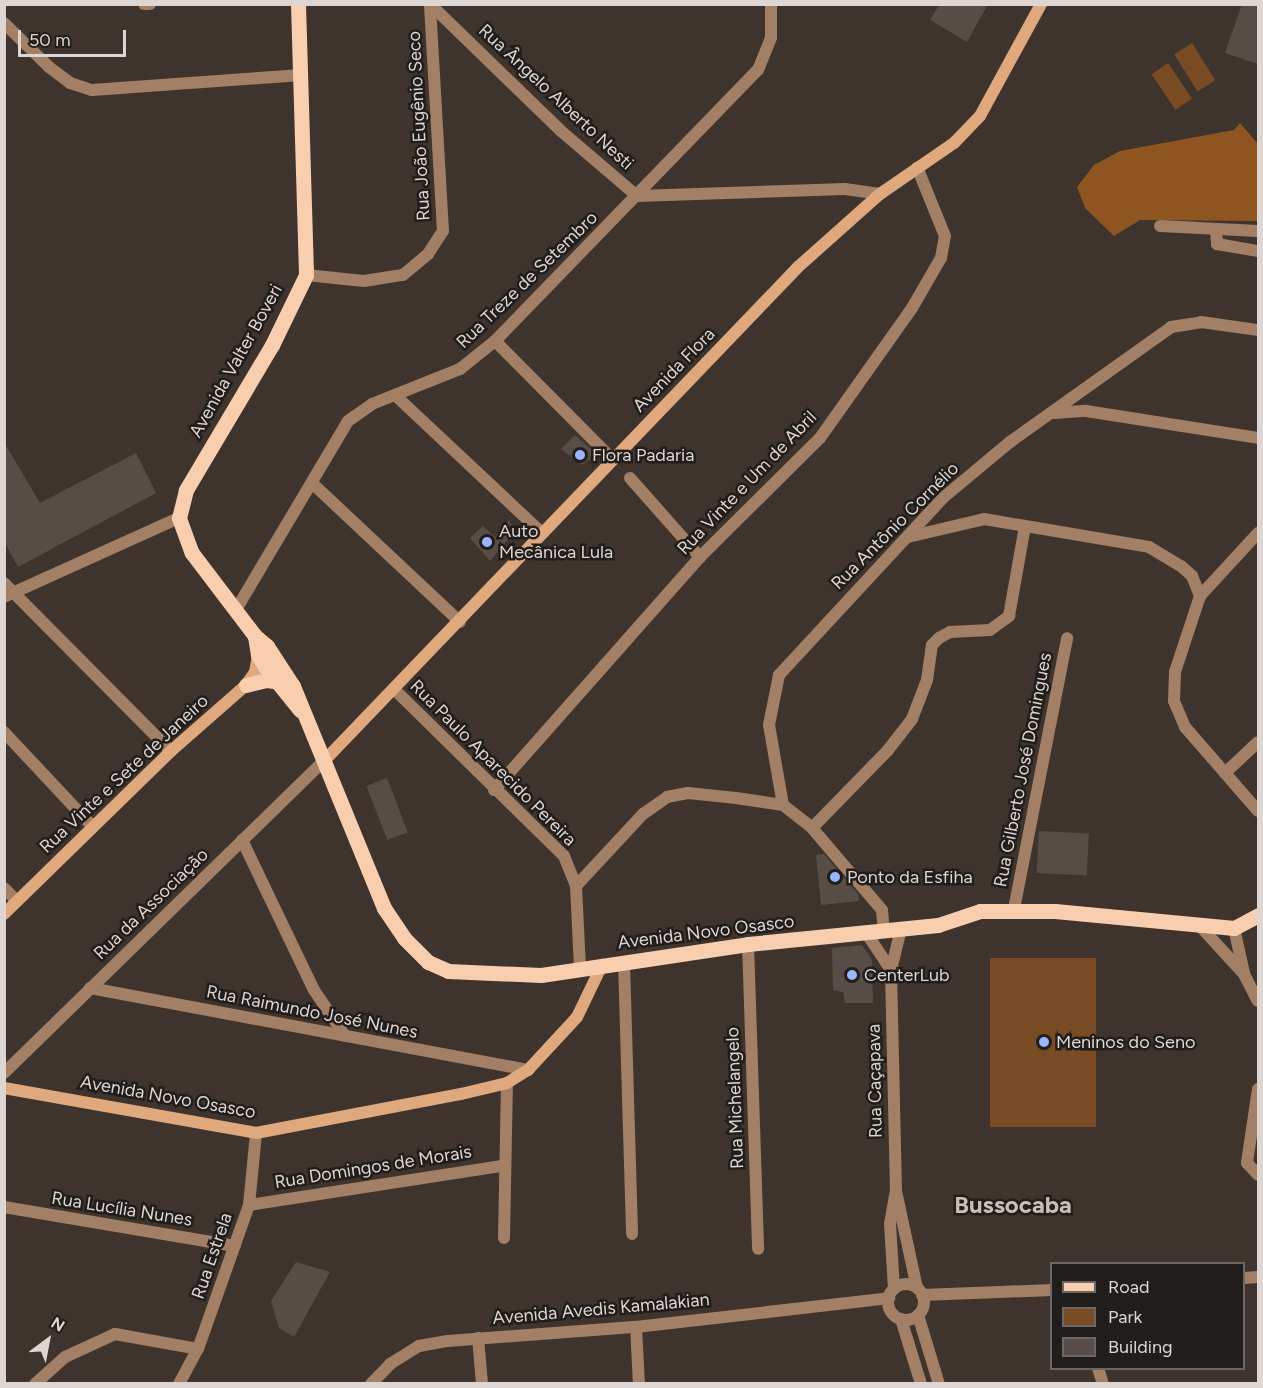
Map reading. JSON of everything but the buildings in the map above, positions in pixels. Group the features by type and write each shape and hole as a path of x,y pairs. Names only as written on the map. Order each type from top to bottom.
{"main road":[{"name":"Avenida Valter Boveri","path":"179,518 186,490 272,345 306,275 298,4"},
{"name":"Avenida Flora","path":"324,761 460,622 541,532 798,267 880,194 954,143 980,116 1041,4"},
{"path":"179,518 192,553 237,608 255,636 267,646 294,686 384,908 404,938 428,962 448,971 541,975 602,965"},
{"path":"255,636 258,655 274,680 304,714"},
{"name":"Rua Vinte e Sete de Janeiro","path":"4,914 171,751 246,685 255,672 258,655"},
{"path":"246,685 274,680 294,686"},
{"name":"Avenida Novo Osasco","path":"4,1088 256,1133 507,1083 528,1070 577,1017 602,965 748,945 938,925 980,911 1014,909 1234,928"},
{"path":"1234,928 1258,915"}],"street":[{"path":"144,4 150,4"},
{"name":"Rua Treze de Setembro","path":"237,608 348,421 372,404 460,369 495,340 758,70 771,37 771,4"},
{"name":"Rua Ângelo Alberto Nesti","path":"430,5 561,131 637,196 845,189 880,194"},
{"name":"Rua João Eugênio Seco","path":"306,275 364,281 403,275 428,254 443,231 430,5"},
{"path":"4,23 49,67 70,83 92,90 301,75"},
{"name":"Rua Vinte e Um de Abril","path":"494,789 700,557 820,438 912,308 941,258 945,236 917,167"},
{"path":"1160,226 1258,231"},
{"path":"1216,229 1216,244 1258,251"},
{"name":"Rua Antônio Cornélio","path":"783,805 769,725 779,675 944,497 1010,442 1054,413 1149,339 1171,327 1201,322 1258,330"},
{"path":"495,340 612,459"},
{"path":"396,396 541,532"},
{"path":"1054,413 1086,411 1258,438"},
{"path":"630,478 700,557"},
{"path":"312,483 460,622"},
{"path":"171,751 7,591 179,518"},
{"path":"906,537 984,519 1149,547 1181,566 1192,576 1200,596"},
{"path":"812,828 888,750 912,720 927,680 932,645 950,632 990,630 1009,616 1025,526"},
{"path":"1258,533 1200,596 1175,672 1174,701 1185,727 1258,811"},
{"name":"Rua Gilberto José Domingues","path":"1014,909 1067,638"},
{"name":"Rua Paulo Aparecido Pereira","path":"394,689 564,856 576,886 580,969"},
{"path":"4,732 92,826"},
{"path":"1225,773 1258,742"},
{"name":"Rua da Associação","path":"4,1073 324,761"},
{"path":"576,886 643,814 667,797 688,793 783,805 812,828 882,910 884,932"},
{"path":"242,840 314,990 345,1036"},
{"path":"4,888 17,901"},
{"path":"1199,925 1244,974"},
{"path":"1234,928 1244,974 1258,1001"},
{"name":"Rua Caçapava","path":"901,929 891,970 896,1191 930,1357 939,1381"},
{"path":"867,934 891,970"},
{"name":"Rua Michelangelo","path":"748,945 758,1249"},
{"path":"624,962 632,1234"},
{"name":"Rua Raimundo José Nunes","path":"90,988 528,1070"},
{"path":"504,1238 502,1166 507,1083"},
{"path":"1258,1089 1248,1163 1258,1175"},
{"name":"Rua Estrela","path":"179,1383 198,1349 249,1205 256,1133"},
{"name":"Rua Domingos de Morais","path":"249,1205 502,1166"},
{"name":"Rua Caçapava","path":"890,1298 890,1212 896,1191"},
{"name":"Rua Lucília Nunes","path":"4,1207 235,1246"},
{"path":"891,1258 909,1256"},
{"name":"Avenida Avedis Kamalakian","path":"371,1383 390,1364 419,1346 478,1338 636,1327 847,1304 890,1298 905,1284 920,1300"},
{"path":"901,1319 920,1300 1050,1290"},
{"path":"890,1298 901,1319 921,1383 939,1381"},
{"path":"636,1327 639,1383"},
{"path":"35,1383 66,1357 115,1334 198,1349"},
{"path":"478,1338 482,1383"},
{"path":"913,1361 930,1357"}],"green space":[{"path":"1192,43 1215,80 1198,91 1174,54"},
{"path":"1168,63 1192,99 1175,110 1151,74"},
{"name":"Meninos do Seno","path":"990,958 1096,958 1096,1127 990,1127"}],"shaded area":[{"path":"1240,123 1258,144 1258,221 1140,220 1114,236 1085,208 1077,187 1094,165 1120,151 1234,130"}],"place":[{"name":"Flora Padaria","path":"580,455"},
{"name":"Auto Mecânica Lula","path":"487,542"},
{"name":"Ponto da Esfiha","path":"835,877"},
{"name":"CenterLub","path":"852,975"},
{"name":"Meninos do Seno","path":"1044,1042"}],"district":[{"name":"Bussocaba","path":"1013,1205"}]}
